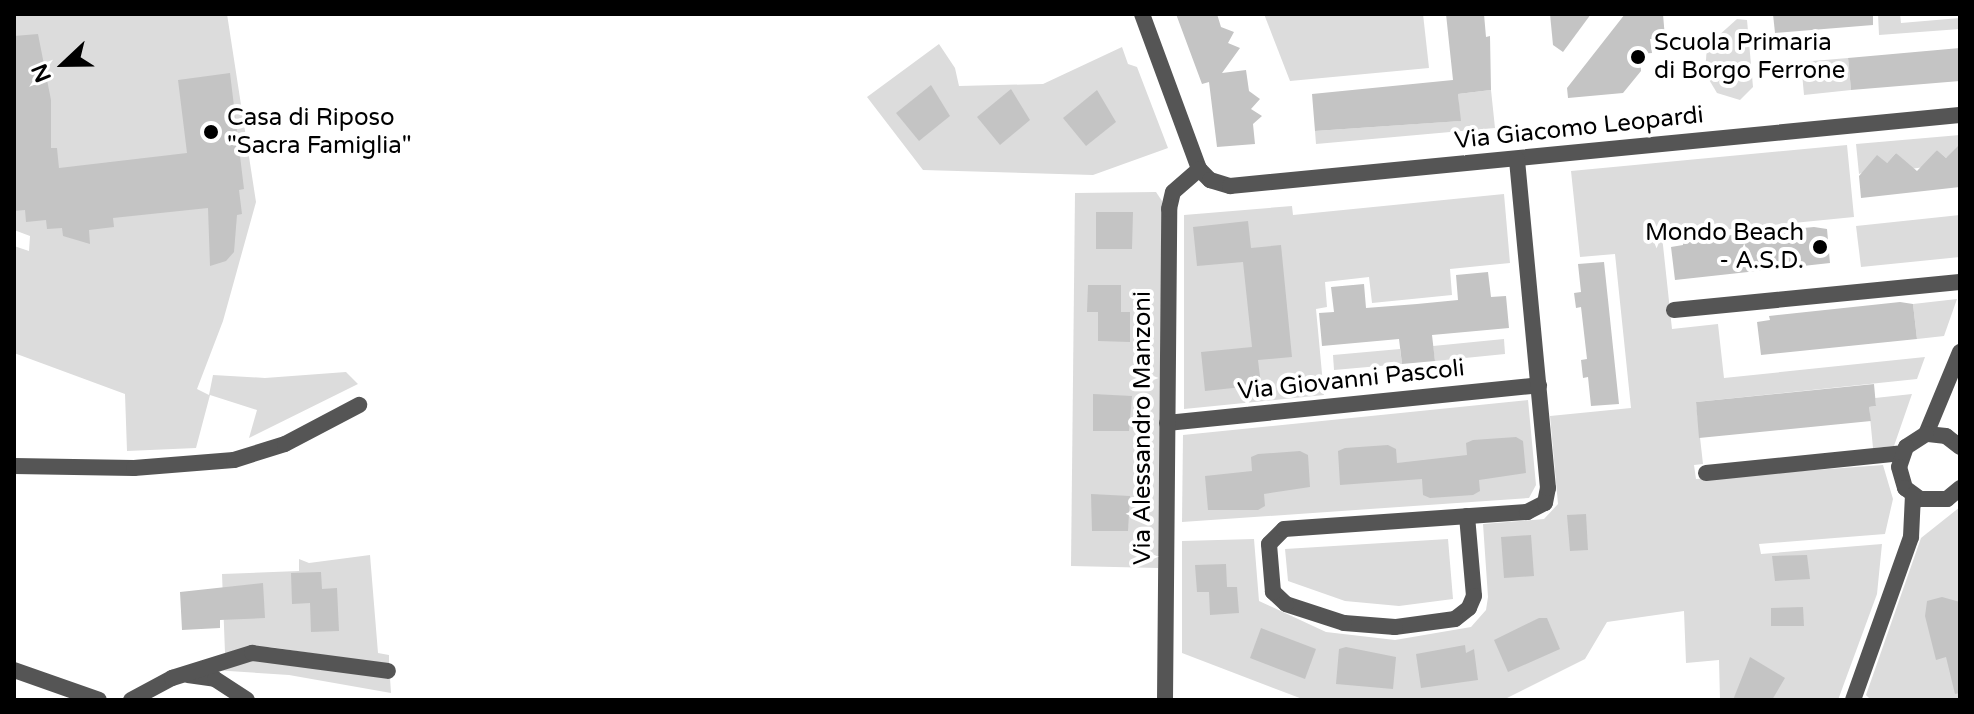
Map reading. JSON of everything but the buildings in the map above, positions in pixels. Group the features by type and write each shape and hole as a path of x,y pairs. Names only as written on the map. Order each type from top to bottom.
{"street":[{"path":"1142,14 1201,173"},
{"name":"Via Giacomo Leopardi","path":"1201,173 1239,186 1960,115"},
{"path":"1467,516 1474,596 1469,608 1455,619 1395,627 1344,623 1286,604 1273,592 1269,544 1278,531 1467,516 1534,511 1545,503 1548,488 1517,159"},
{"name":"Via Alessandro Manzoni","path":"1165,700 1170,201 1201,173"},
{"path":"1674,310 1960,282"},
{"path":"1900,460 1926,434 1960,352"},
{"name":"Via Giovanni Pascoli","path":"1167,423 1539,385"},
{"path":"1944,394 1946,436"},
{"path":"14,466 134,468 234,460 285,444 359,405"},
{"path":"1926,434 1946,436 1960,447"},
{"path":"1706,473 1875,457 1900,460"},
{"path":"1857,697 1913,529 1913,495 1900,460"},
{"path":"1913,529 1935,502 1960,488"},
{"path":"1913,495 1935,502"},
{"path":"131,700 172,678 263,652 388,671"},
{"path":"14,670 99,700"},
{"path":"172,678 210,677 247,700"}],"shaded area":[{"path":"14,14 227,14 256,202 223,321 197,389 209,395 213,375 265,378 346,372 358,384 249,438 257,410 210,395 196,448 127,451 125,394 14,353 14,246 29,251 30,236 14,230"},
{"path":"1264,14 1423,14 1429,68 1290,81"},
{"path":"1878,14 1900,14 1901,23 1960,18 1960,29 1879,35"},
{"path":"1737,19 1747,20 1753,87 1740,100 1717,93 1705,73 1707,46"},
{"path":"939,44 955,68 959,86 1043,84 1122,47 1128,64 1137,67 1168,148 1093,175 923,170 867,97"},
{"path":"1848,58 1851,90 1804,95 1801,62"},
{"path":"1491,90 1495,128 1316,144 1315,131 1460,121 1458,94"},
{"path":"1960,135 1960,150 1946,158 1937,150 1926,167 1909,169 1896,153 1887,163 1859,174 1856,144"},
{"path":"1847,145 1854,217 1662,236 1672,329 1718,324 1724,378 1925,357 1917,379 1696,402 1703,464 1694,465 1696,479 1883,465 1893,499 1885,534 1759,544 1761,554 1882,544 1877,594 1838,700 1720,700 1719,660 1686,663 1684,611 1607,622 1585,659 1503,700 1305,700 1182,653 1182,541 1254,539 1259,601 1326,632 1395,640 1471,627 1486,610 1488,597 1483,524 1544,519 1558,504 1550,416 1631,408 1615,254 1580,257 1571,171"},
{"path":"1156,192 1162,201 1158,568 1071,566 1075,193"},
{"path":"1504,194 1510,263 1450,269 1452,295 1372,303 1369,277 1325,282 1327,307 1316,309 1324,395 1184,409 1184,215 1292,206 1293,215"},
{"path":"1960,215 1960,257 1861,267 1856,226"},
{"path":"1957,299 1944,336 1917,339 1913,304"},
{"path":"1504,339 1505,354 1435,361 1433,346"},
{"path":"1400,349 1402,364 1334,370 1333,355"},
{"path":"1912,394 1894,446 1873,448 1869,407 1876,406 1875,398"},
{"path":"1528,400 1536,485 1529,498 1182,522 1183,435"},
{"path":"1960,507 1960,700 1871,700 1866,695 1921,538"},
{"path":"1448,539 1453,599 1399,606 1345,601 1288,581 1285,549"},
{"path":"370,555 378,653 389,655 389,665 270,647 225,653 222,574 299,571 299,559 309,563"},
{"path":"255,660 390,678 391,693 289,675 213,670"}],"place":[{"name":"Scuola Primaria di Borgo Ferrone","path":"1638,57"},
{"name":"Casa di Riposo \"Sacra Famiglia\"","path":"211,132"},
{"name":"Mondo Beach - A.S.D.","path":"1820,247"}]}
